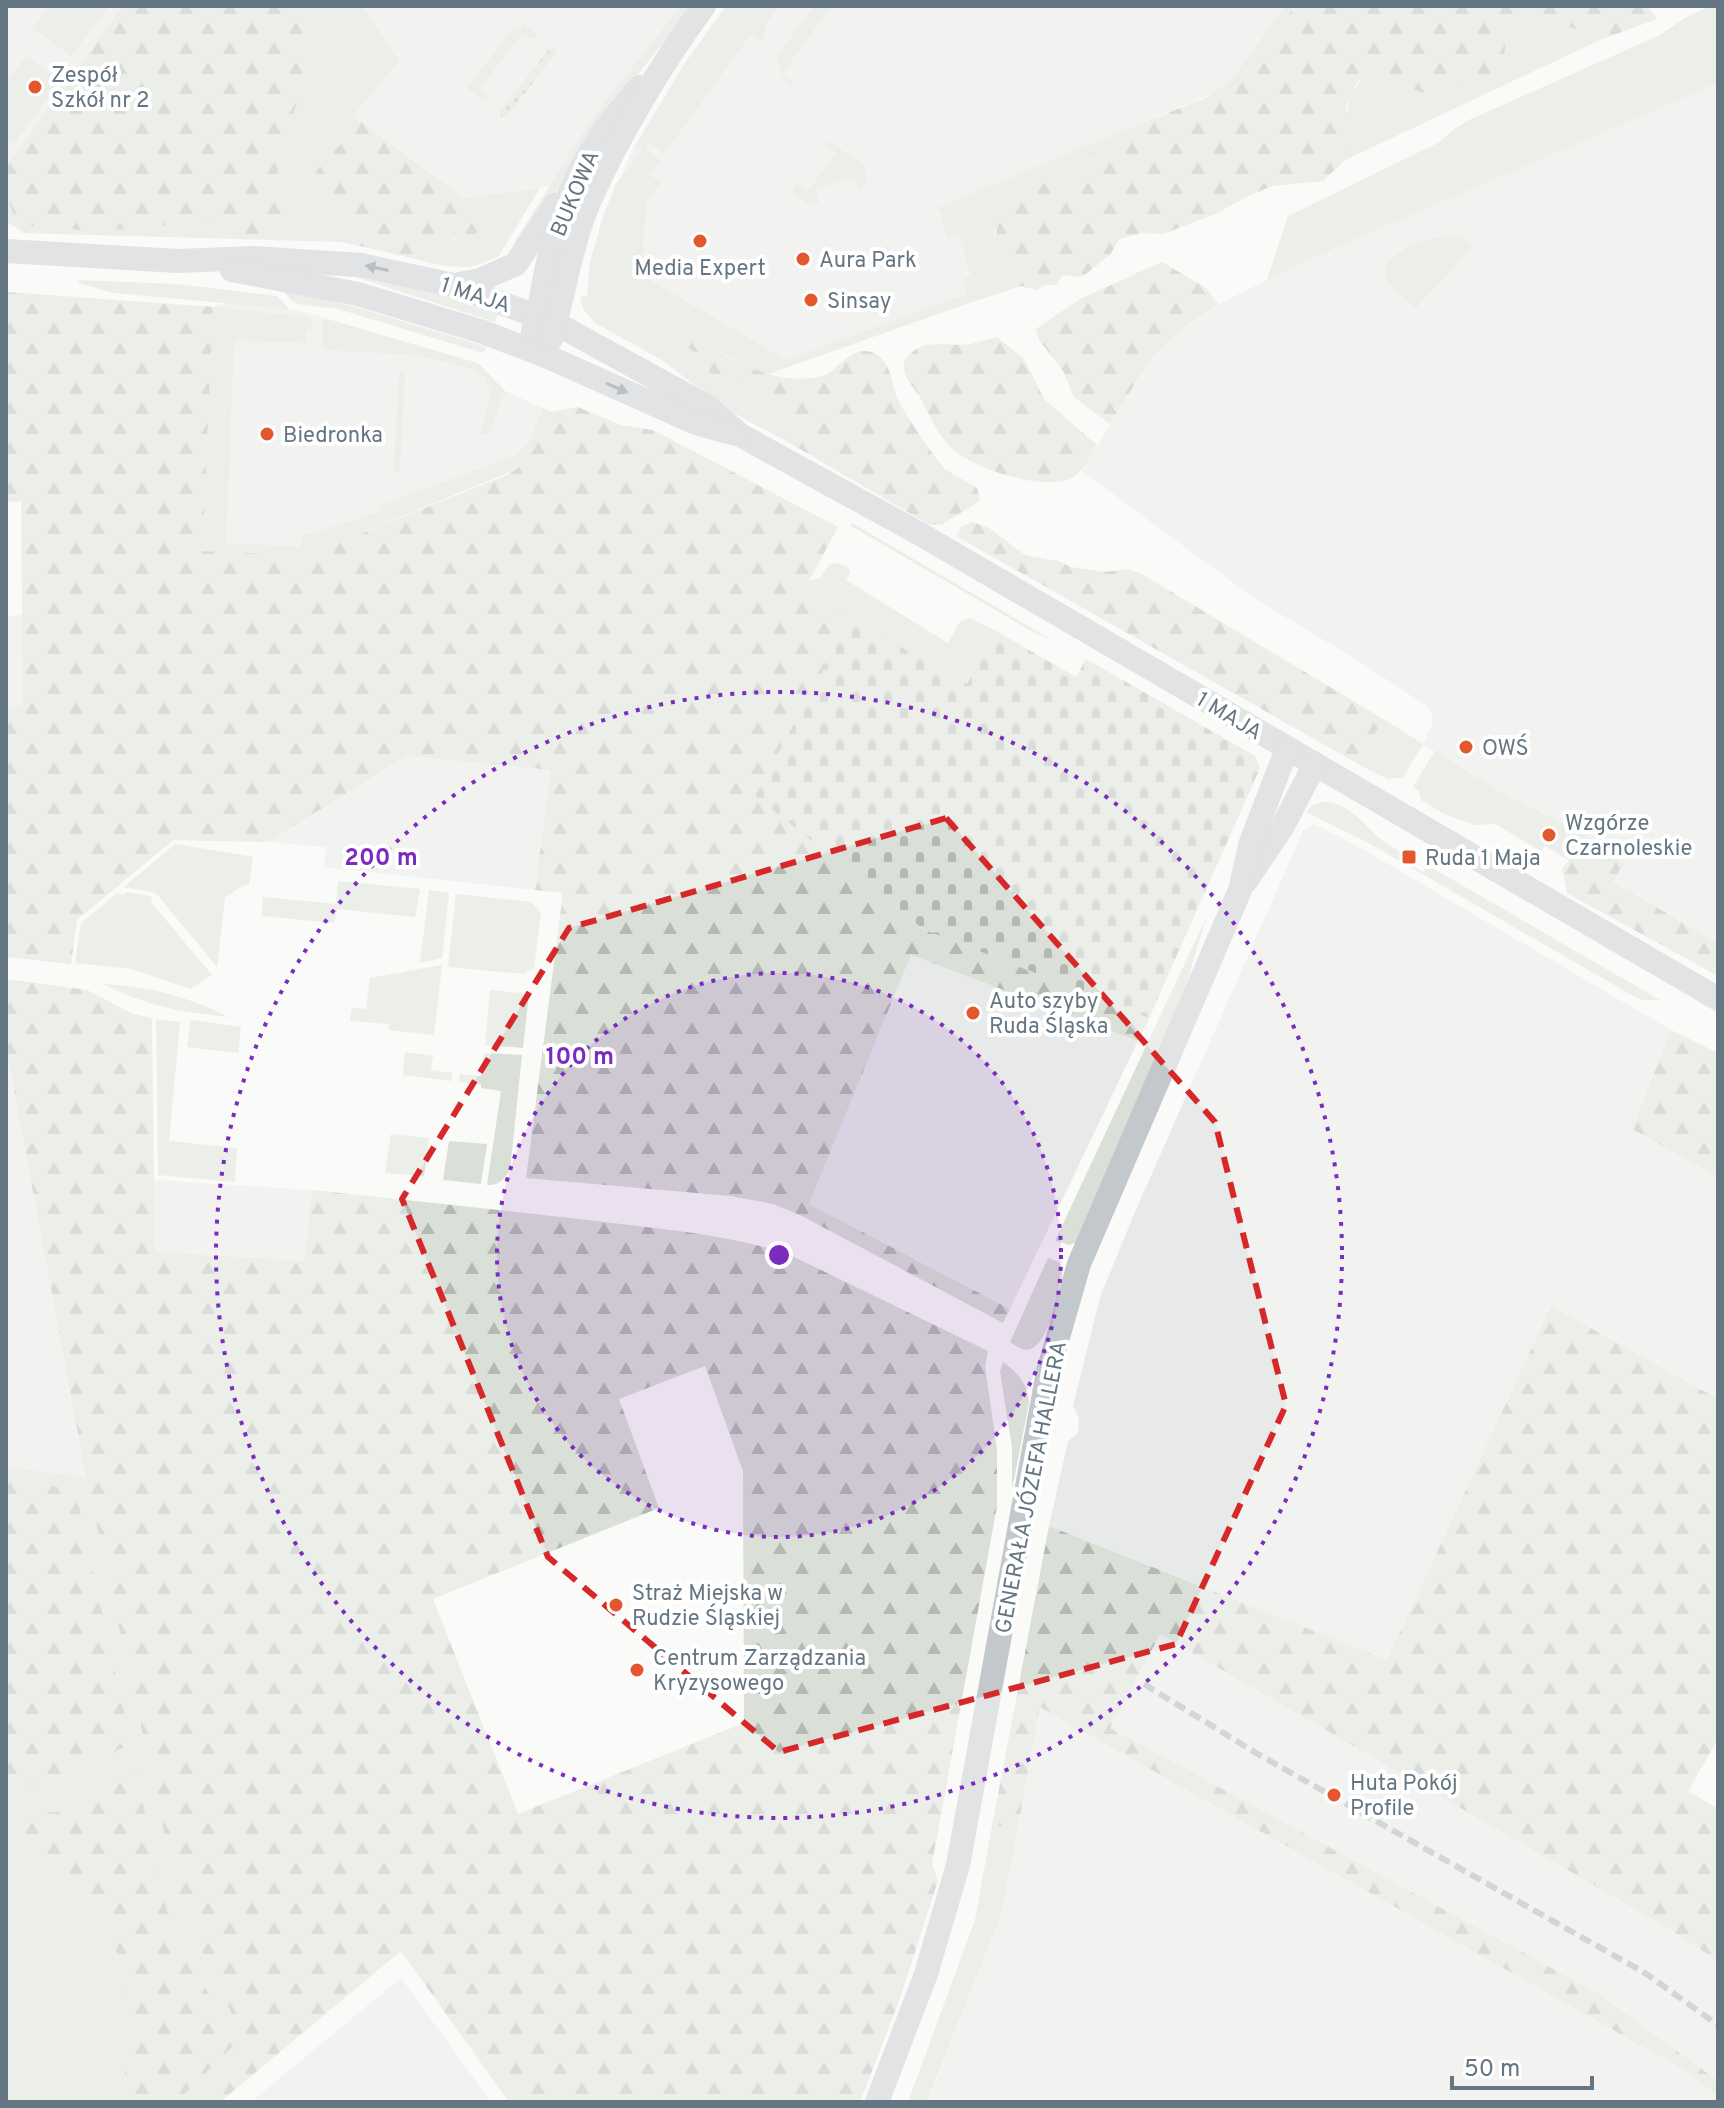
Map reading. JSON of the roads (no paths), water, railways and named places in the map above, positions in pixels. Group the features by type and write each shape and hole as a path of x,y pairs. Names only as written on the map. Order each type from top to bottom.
{"street":[{"name":"BUKOWA","path":"547,320 544,278 562,210 582,163 621,108 673,49 704,6"},
{"name":"BUKOWA","path":"547,320 567,284 588,205 607,164 673,49"},
{"path":"453,285 480,280 516,264 582,163"},
{"name":"1 MAJA","path":"6,251 178,261 254,258 361,265 453,285 547,320 706,406 740,435 920,534 1718,999"},
{"name":"1 MAJA","path":"6,267 123,258"},
{"name":"1 MAJA","path":"178,261 358,294 483,332 696,423 740,435"},
{"path":"567,284 584,322 607,350"},
{"path":"537,353 547,320"},
{"name":"GENERAŁA JÓZEFA HALLERA","path":"877,2102 926,1974 958,1865 1048,1372 1079,1264 1240,890 1251,842 1287,749"},
{"name":"GENERAŁA JÓZEFA HALLERA","path":"1240,890 1283,826 1315,764"}],"railway":[{"path":"1144,1684 1256,1753 1645,1973 1718,2025"}],"place":[{"name":"Zespół Szkół nr 2","path":"35,87"},
{"name":"Media Expert","path":"700,241"},
{"name":"Aura Park","path":"803,259"},
{"name":"Sinsay","path":"811,300"},
{"name":"Biedronka","path":"267,434"},
{"name":"OWŚ","path":"1466,747"},
{"name":"Wzgórze Czarnoleskie","path":"1549,835"},
{"name":"Ruda 1 Maja","path":"1409,857"},
{"name":"Auto szyby Ruda Śląska","path":"973,1013"},
{"name":"Straż Miejska w Rudzie Śląskiej","path":"616,1605"},
{"name":"Centrum Zarządzania Kryzysowego","path":"637,1670"},
{"name":"Huta Pokój Profile","path":"1334,1795"}]}
